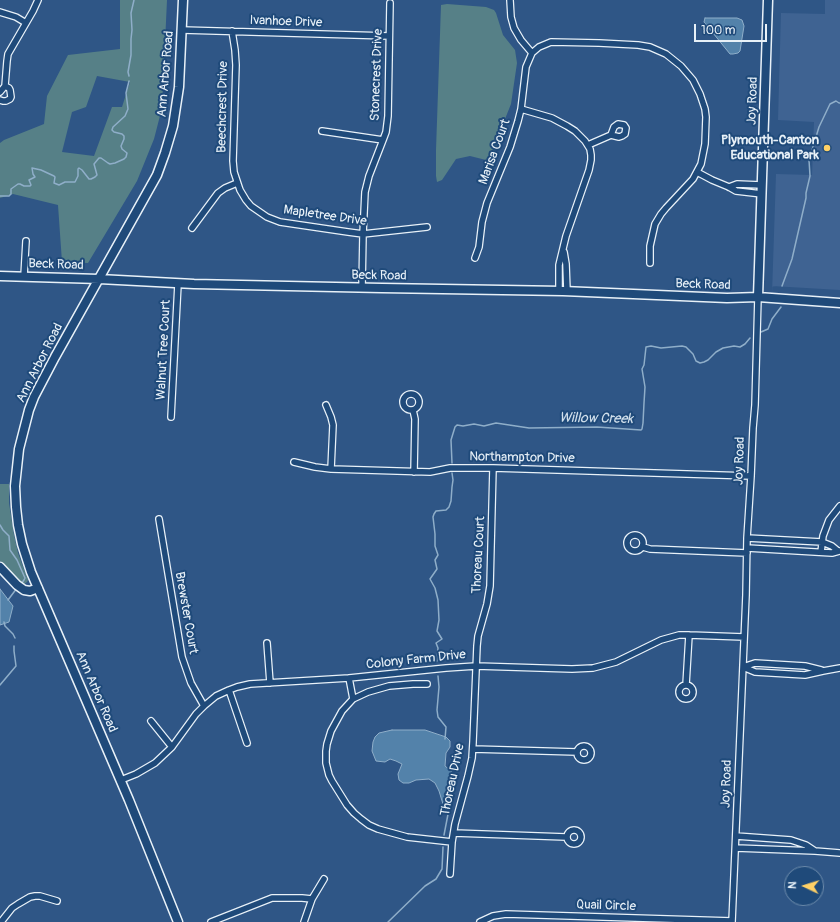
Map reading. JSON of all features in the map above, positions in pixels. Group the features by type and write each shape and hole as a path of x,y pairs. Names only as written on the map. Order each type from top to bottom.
{"main road":[{"name":"Ann Arbor Road","path":"178,922 26,558 18,525 15,486 19,449 29,410 34,397 52,362 157,175 165,153 173,126 178,101 183,0"},
{"name":"Joy Road","path":"758,297 768,0"},
{"name":"Beck Road","path":"0,276 99,279 178,284 563,291 727,298 758,297 840,303"},
{"path":"0,567 19,587 26,591 38,588"}],"street":[{"path":"0,92 5,86 8,54 38,0"},
{"path":"510,0 511,17 514,28 521,40 532,53 539,46 551,42 607,43 650,47 671,58 681,66 693,80 705,109 705,149 697,172 661,214 655,224 650,246 650,263"},
{"name":"Stonecrest Drive","path":"362,288 366,186 383,140 387,125 389,106 390,3"},
{"path":"0,12 16,17 26,23"},
{"name":"Ivanhoe Drive","path":"182,30 389,36"},
{"name":"Beechcrest Drive","path":"232,32 236,65 233,161 237,183"},
{"name":"Marisa Court","path":"475,258 479,246 482,222 487,203 510,147 518,121 521,109 526,67 532,53"},
{"path":"0,100 6,101 11,97 9,88 5,86"},
{"path":"521,109 545,115 561,122 575,131 588,145 591,155 590,163 563,249 566,264 563,291"},
{"path":"322,130 383,140"},
{"path":"588,145 611,134"},
{"path":"697,172 736,191 762,194"},
{"path":"192,228 218,193 237,183"},
{"name":"Mapletree Drive","path":"237,183 251,206 272,219 286,223 363,234 427,227"},
{"path":"729,187 737,184 762,185"},
{"path":"24,276 26,241"},
{"name":"Walnut Tree Court","path":"171,417 178,284"},
{"name":"Joy Road","path":"732,922 747,572 747,538 755,405 758,297"},
{"path":"326,405 331,417 332,425 331,469"},
{"path":"413,410 415,419 414,472"},
{"name":"Northampton Drive","path":"294,462 331,469 414,472 430,472 450,468 493,468 751,476"},
{"name":"Thoreau Court","path":"476,666 478,636 487,604 490,586 493,468"},
{"path":"821,552 823,536 830,520 840,506"},
{"name":"Brewster Court","path":"159,520 182,657 191,683 204,706"},
{"path":"747,538 822,542 839,551"},
{"path":"779,539 779,549"},
{"path":"801,540 801,551"},
{"path":"643,547 650,549 747,551 779,549 832,553 839,551"},
{"path":"686,685 689,635"},
{"name":"Colony Farm Drive","path":"120,780 136,774 155,763 172,747 196,714 216,696 246,685 349,678 476,666 572,669 593,668 616,662 661,640 679,636 744,637"},
{"path":"267,643 270,683"},
{"path":"743,667 755,663 784,664 805,666 823,671"},
{"name":"Thoreau Drive","path":"450,874 455,824 468,776 473,749 476,666"},
{"path":"743,667 755,672 805,675 840,668"},
{"path":"349,678 353,699"},
{"path":"427,684 389,686 368,692 353,699 334,723 328,738 326,763 329,775 347,805 354,813 369,825 407,837 452,842"},
{"path":"229,690 247,743"},
{"path":"151,721 172,747"},
{"path":"473,749 576,752"},
{"path":"454,833 566,838"},
{"path":"736,836 791,840 806,845 815,851"},
{"path":"736,848 840,853"},
{"path":"304,922 312,899 324,879"},
{"path":"1,922 12,908 35,896 57,901"},
{"path":"211,922 272,898 312,899"},
{"name":"Quail Circle","path":"480,922 493,916 506,914 732,922"}],"shaded area":[{"name":"Plymouth-Canton Educational Park","path":"825,0 840,0 840,290 772,286 776,174 812,175 814,122 778,120 781,13 825,14"},
{"path":"705,18 737,18 742,20 744,26 740,51 738,53 730,54 704,22"},
{"path":"0,589 13,606 9,622 0,625"},
{"path":"392,730 425,730 446,737 450,741 450,747 446,753 445,766 451,771 453,778 449,811 443,804 435,783 429,779 403,783 399,780 398,774 402,764 390,759 385,762 376,761 372,751 375,737 379,733"}],"green space":[{"path":"120,0 167,0 162,108 154,139 137,181 88,263 62,262 58,205 13,194 0,198 0,143 44,124 47,96 68,55 120,49","holes":["97,76 130,82 122,107 112,107 94,156 62,152 72,112 86,107"]},
{"path":"447,4 486,7 494,10 503,35 515,50 517,63 511,104 501,129 495,152 490,161 470,156 456,159 442,180 437,182 436,150 441,5"},
{"path":"0,484 9,484 9,503 14,535 18,553 28,580 23,585 0,561"}],"waterway":[{"path":"129,76 128,72 131,55 132,30 131,13 134,0"},
{"path":"0,196 9,196 11,194 11,189 18,184 30,186 29,180 35,177 32,168 54,176 54,183 59,185 65,182 75,182 78,176 79,168 89,179 95,177 97,175 94,164 99,158 110,164 124,159 127,153 121,146 124,136 112,130 113,127 125,116 128,109 126,93 129,81"},
{"name":"Willow Creek","path":"782,286 792,259 810,176 809,160 819,127 830,104 836,101 840,103"},
{"name":"Willow Creek","path":"761,332 768,329 772,319 781,307"},
{"name":"Willow Creek","path":"452,463 451,440 457,425 463,426 474,424 484,426 496,423 529,428 597,427 641,430 643,423 645,387 642,369 644,365 646,347 686,347 693,354 696,361 700,363 708,360 716,352 723,348 734,346 740,347 750,338"},
{"name":"Willow Creek","path":"437,661 438,648 436,643 442,639 437,631 439,620 438,600 435,588 430,579 437,569 435,560 438,555 435,546 433,517 436,511 446,510 449,507 453,480 452,473"},
{"path":"0,525 9,536 10,550 17,560 25,578 21,584"},
{"path":"8,600 17,588"},
{"path":"4,622 5,626 15,638"},
{"path":"0,685 16,666 14,646"},
{"name":"Willow Creek","path":"438,676 439,687 437,710 438,717 446,727 445,739"},
{"name":"Willow Creek","path":"444,835 449,809"},
{"name":"Willow Creek","path":"388,922 425,886 436,879 442,869 443,847"}],"place":[{"name":"Plymouth-Canton Educational Park","path":"827,148"}]}
